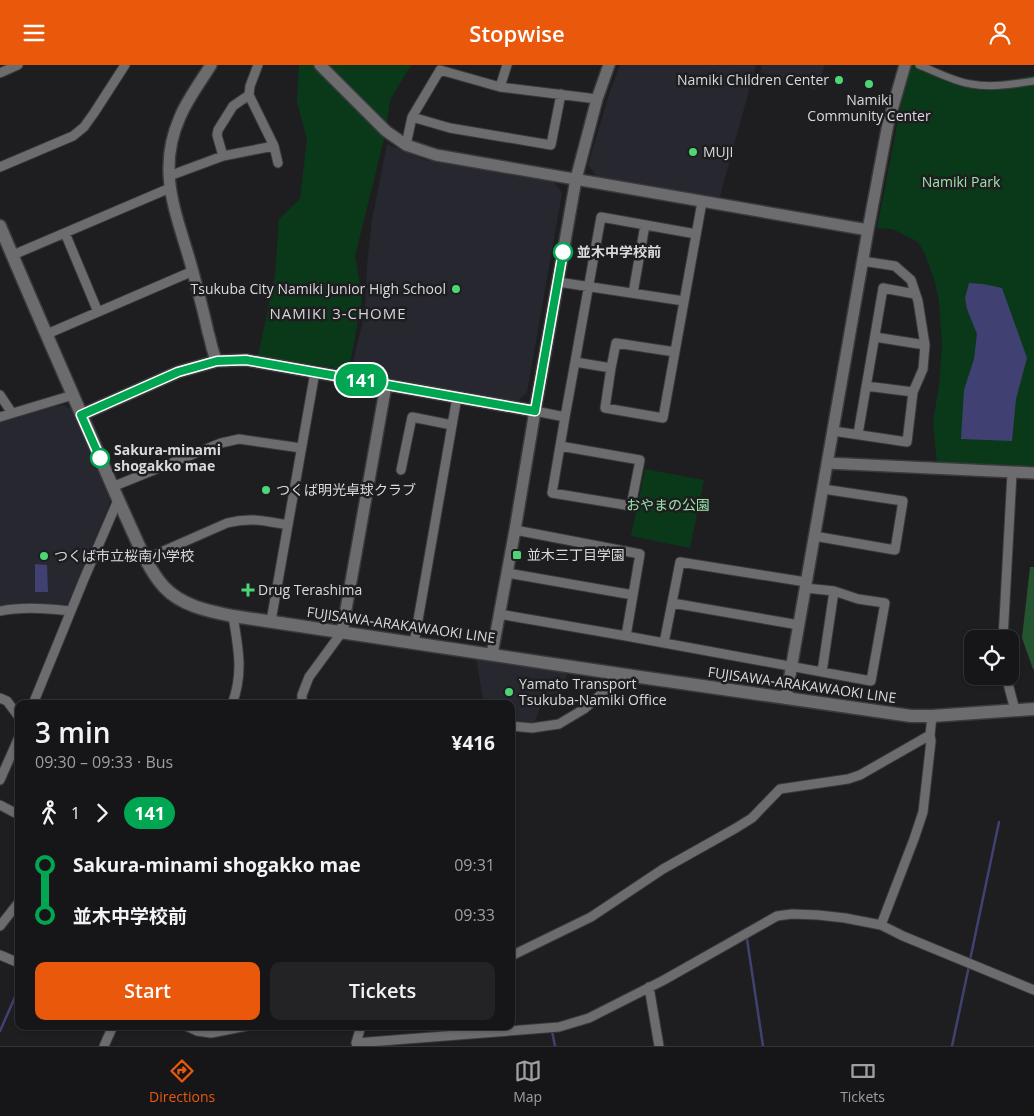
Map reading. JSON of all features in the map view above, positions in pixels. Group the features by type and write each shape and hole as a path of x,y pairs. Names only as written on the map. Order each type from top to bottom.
{"main road":[{"name":"FUJISAWA-ARAKAWAOKI LINE","path":"0,226 112,487 145,559 156,577 166,588 195,607 211,612 414,643 911,716 1034,709"}],"street":[{"path":"0,73 18,65"},
{"path":"0,167 74,136 84,127 94,113 124,65"},
{"path":"211,65 180,115 174,133 168,169 175,212 217,361"},
{"path":"258,65 250,86 249,95 274,146 278,163"},
{"path":"320,65 386,131 406,145 436,155 868,231"},
{"path":"500,87 508,65"},
{"path":"492,654 576,179 597,99 609,65"},
{"path":"786,698 862,261 888,124 904,65"},
{"path":"919,65 970,84 989,85 1034,81"},
{"path":"406,145 412,117 440,70 500,87 597,99"},
{"path":"412,117 450,128 551,145 561,94"},
{"path":"223,156 217,135 218,130 233,106 249,95"},
{"path":"12,255 65,233 223,156 274,146"},
{"path":"675,352 616,343 605,408 663,418 675,352 696,234 702,202"},
{"path":"560,446 640,460 631,506 552,493 560,446 565,417 601,217 696,234"},
{"path":"633,293 645,225"},
{"path":"65,233 98,312"},
{"path":"833,431 907,442 913,392 923,369 926,345 918,301 911,281 895,267 862,261"},
{"path":"47,334 193,271"},
{"path":"558,283 684,301"},
{"path":"858,434 883,288 915,294"},
{"path":"874,337 926,345"},
{"path":"81,415 178,372 217,361 246,360 565,417"},
{"path":"575,362 611,369"},
{"path":"271,621 315,372"},
{"path":"302,700 309,677 342,632 386,385"},
{"path":"866,385 913,392"},
{"path":"0,395 12,413"},
{"path":"0,417 73,395"},
{"path":"414,643 457,397"},
{"path":"401,470 412,417 452,425"},
{"path":"112,487 221,443 239,439 301,448"},
{"path":"827,463 1034,473"},
{"path":"1003,630 1012,473"},
{"path":"814,536 895,550 903,501 823,489"},
{"path":"35,700 70,611 118,500"},
{"path":"145,559 227,523 252,519 288,525"},
{"path":"515,530 640,554 626,636"},
{"path":"499,614 871,681 885,603 858,599 806,585 680,562 664,643"},
{"path":"507,573 633,595"},
{"path":"822,672 834,591"},
{"path":"672,603 799,625"},
{"path":"0,611 15,608 70,611"},
{"path":"233,615 239,656 239,677 233,700"},
{"path":"515,726 532,728 559,724 584,709 605,691 615,673"},
{"path":"1008,685 1015,710"},
{"path":"0,698 7,701 15,712"},
{"path":"881,925 923,812 932,716"},
{"path":"515,954 591,917 663,869 736,828 752,818 780,789 848,779 860,775 930,735"},
{"path":"0,779 15,746"},
{"path":"0,805 15,813"},
{"path":"0,926 15,907"},
{"path":"360,1030 356,1043 559,1027 589,1018 664,980 777,916 792,914 845,918 881,925 1034,990"},
{"path":"0,955 15,961"},
{"path":"649,987 659,1046"},
{"path":"104,1046 110,1030"},
{"path":"195,1030 211,1033 226,1030"}],"shaded area":[{"path":"620,65 756,65 719,200 598,178 588,165 609,94"},
{"path":"762,65 825,65 816,90 760,72"},
{"name":"Tsukuba City Namiki Junior High School","path":"387,144 425,160 554,182 562,193 527,393 518,401 350,373 365,313 367,265 372,220"},
{"path":"969,283 1002,288 1027,358 1016,399 1012,441 961,439 964,390 974,359 977,334 967,309 965,298"},
{"name":"つくば市立桜南小学校","path":"64,405 71,409 110,500 109,506 67,606 0,609 0,421 34,410"},
{"path":"35,564 47,565 48,592 35,592"},
{"path":"476,659 567,671 564,692 545,696 533,725 515,723 515,700 483,700"}],"green space":[{"path":"299,65 411,65 390,100 386,131 355,256 362,297 349,370 258,356 275,275 279,219 300,199 307,140 297,102"},
{"name":"Namiki Park","path":"909,65 932,65 959,82 986,84 1034,75 1034,466 937,463 933,422 939,385 942,345 939,301 935,282 925,254 918,242 893,229 877,228"},
{"name":"おやまの公園","path":"645,469 704,480 690,548 631,536"},
{"path":"1030,567 1034,567 1034,669 1022,638"}],"waterway":[{"path":"970,960 999,822"},
{"path":"747,939 763,1046"},
{"path":"952,1046 969,966"},
{"path":"0,1031 15,997"},
{"path":"552,1031 555,1046"}],"bus line":[{"name":"141","path":"100,458 81,415 178,372 217,361 246,360 535,411 563,252"}],"place":[{"name":"Namiki Children Center","path":"839,80"},
{"name":"Namiki Community Center","path":"869,84"},
{"name":"MUJI","path":"693,152"},
{"name":"並木中学校前","path":"563,252"},
{"name":"Tsukuba City Namiki Junior High School","path":"456,289"},
{"name":"Sakura-minami shogakko mae","path":"100,458"},
{"name":"つくば明光卓球クラブ","path":"266,490"},
{"name":"並木三丁目学園","path":"517,555"},
{"name":"つくば市立桜南小学校","path":"44,556"},
{"name":"Drug Terashima","path":"248,590"},
{"name":"Yamato Transport Tsukuba-Namiki Office","path":"509,692"}],"district":[{"name":"NAMIKI 3-CHOME","path":"338,314"}]}
